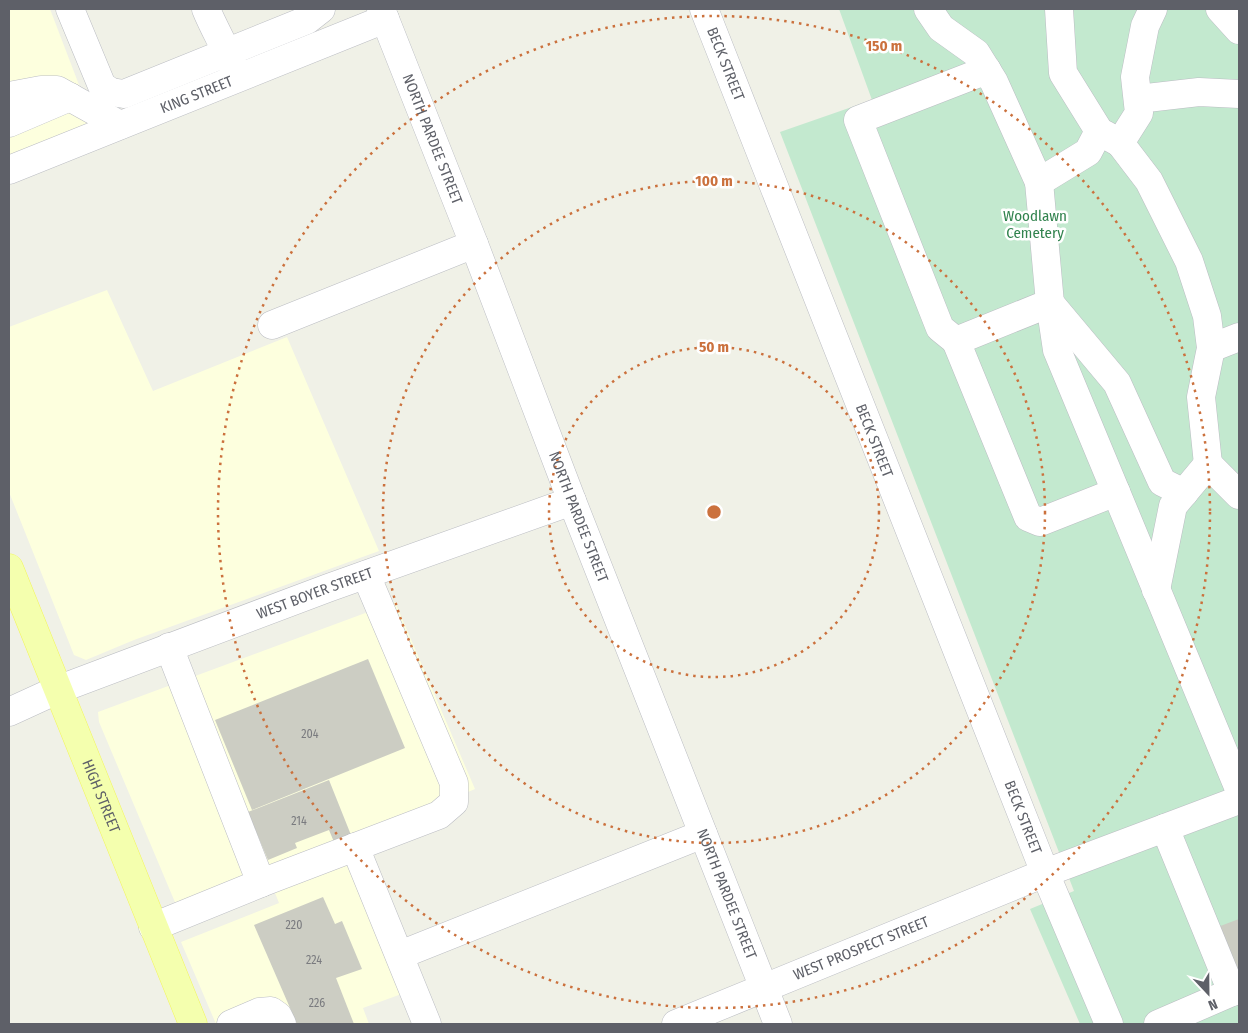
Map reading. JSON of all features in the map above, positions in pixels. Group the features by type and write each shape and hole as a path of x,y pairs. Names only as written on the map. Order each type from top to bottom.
{"main road":[{"name":"HIGH STREET","path":"9,568 193,1024"}],"street":[{"path":"70,9 102,86 110,92 124,94 307,20 322,9"},
{"path":"206,9 215,30 228,52 238,77"},
{"name":"BECK STREET","path":"704,9 1045,872 1109,1024"},
{"path":"928,9 941,28 976,53 987,70 1039,182 1050,303 1057,350 1239,789"},
{"path":"1059,9 1063,73 1110,137 1149,181 1189,261 1207,316 1211,348 1201,397 1208,464 1239,495"},
{"path":"1039,182 1110,137 1139,113 1135,77 1145,26 1153,9"},
{"path":"1220,9 1239,30"},
{"name":"KING STREET","path":"9,170 238,77 383,14"},
{"name":"NORTH PARDEE STREET","path":"383,14 778,1024"},
{"path":"987,70 858,120 940,328 956,341 1028,517 1040,522 1116,492"},
{"path":"9,96 41,90 57,90 120,125"},
{"path":"1138,99 1199,92 1239,94"},
{"path":"9,123 70,97"},
{"path":"272,325 474,244"},
{"path":"956,341 1050,303"},
{"path":"1050,303 1117,383 1162,482 1184,493"},
{"path":"1211,348 1239,337"},
{"path":"1156,590 1173,506 1208,464"},
{"name":"WEST BOYER STREET","path":"9,712 57,690 169,648 572,501"},
{"path":"153,927 261,883 439,815 454,802 454,783 366,575"},
{"path":"169,648 261,883"},
{"name":"WEST PROSPECT STREET","path":"676,1024 764,990 1045,872 1239,800"},
{"path":"1158,1024 1225,1002 1165,828"},
{"path":"400,955 703,834"},
{"path":"356,847 427,1024"},
{"path":"231,1024 259,1012 272,1011 278,1016 282,1024"}],"shaded area":[{"path":"9,9 50,9 84,98 134,114 9,164"},
{"path":"107,290 153,391 287,337 379,551 134,640 86,660 74,655 9,492 9,327"},
{"path":"395,602 475,789 349,843 407,992 363,1008 369,1024 216,1024 181,942 279,903 267,873 177,907 99,722 98,712"}],"green space":[{"name":"Woodlawn Cemetery","path":"839,9 1239,9 1239,1024 1080,1024 1030,909 1074,891 780,132 872,100"}],"building":[{"path":"368,659 405,748 252,810 215,720"},
{"path":"329,780 351,835 334,842 329,830 295,843 297,848 268,860 248,812"},
{"path":"323,897 335,924 342,921 362,969 336,978 354,1024 297,1024 254,925"},
{"path":"1239,919 1239,974 1215,928"}]}
